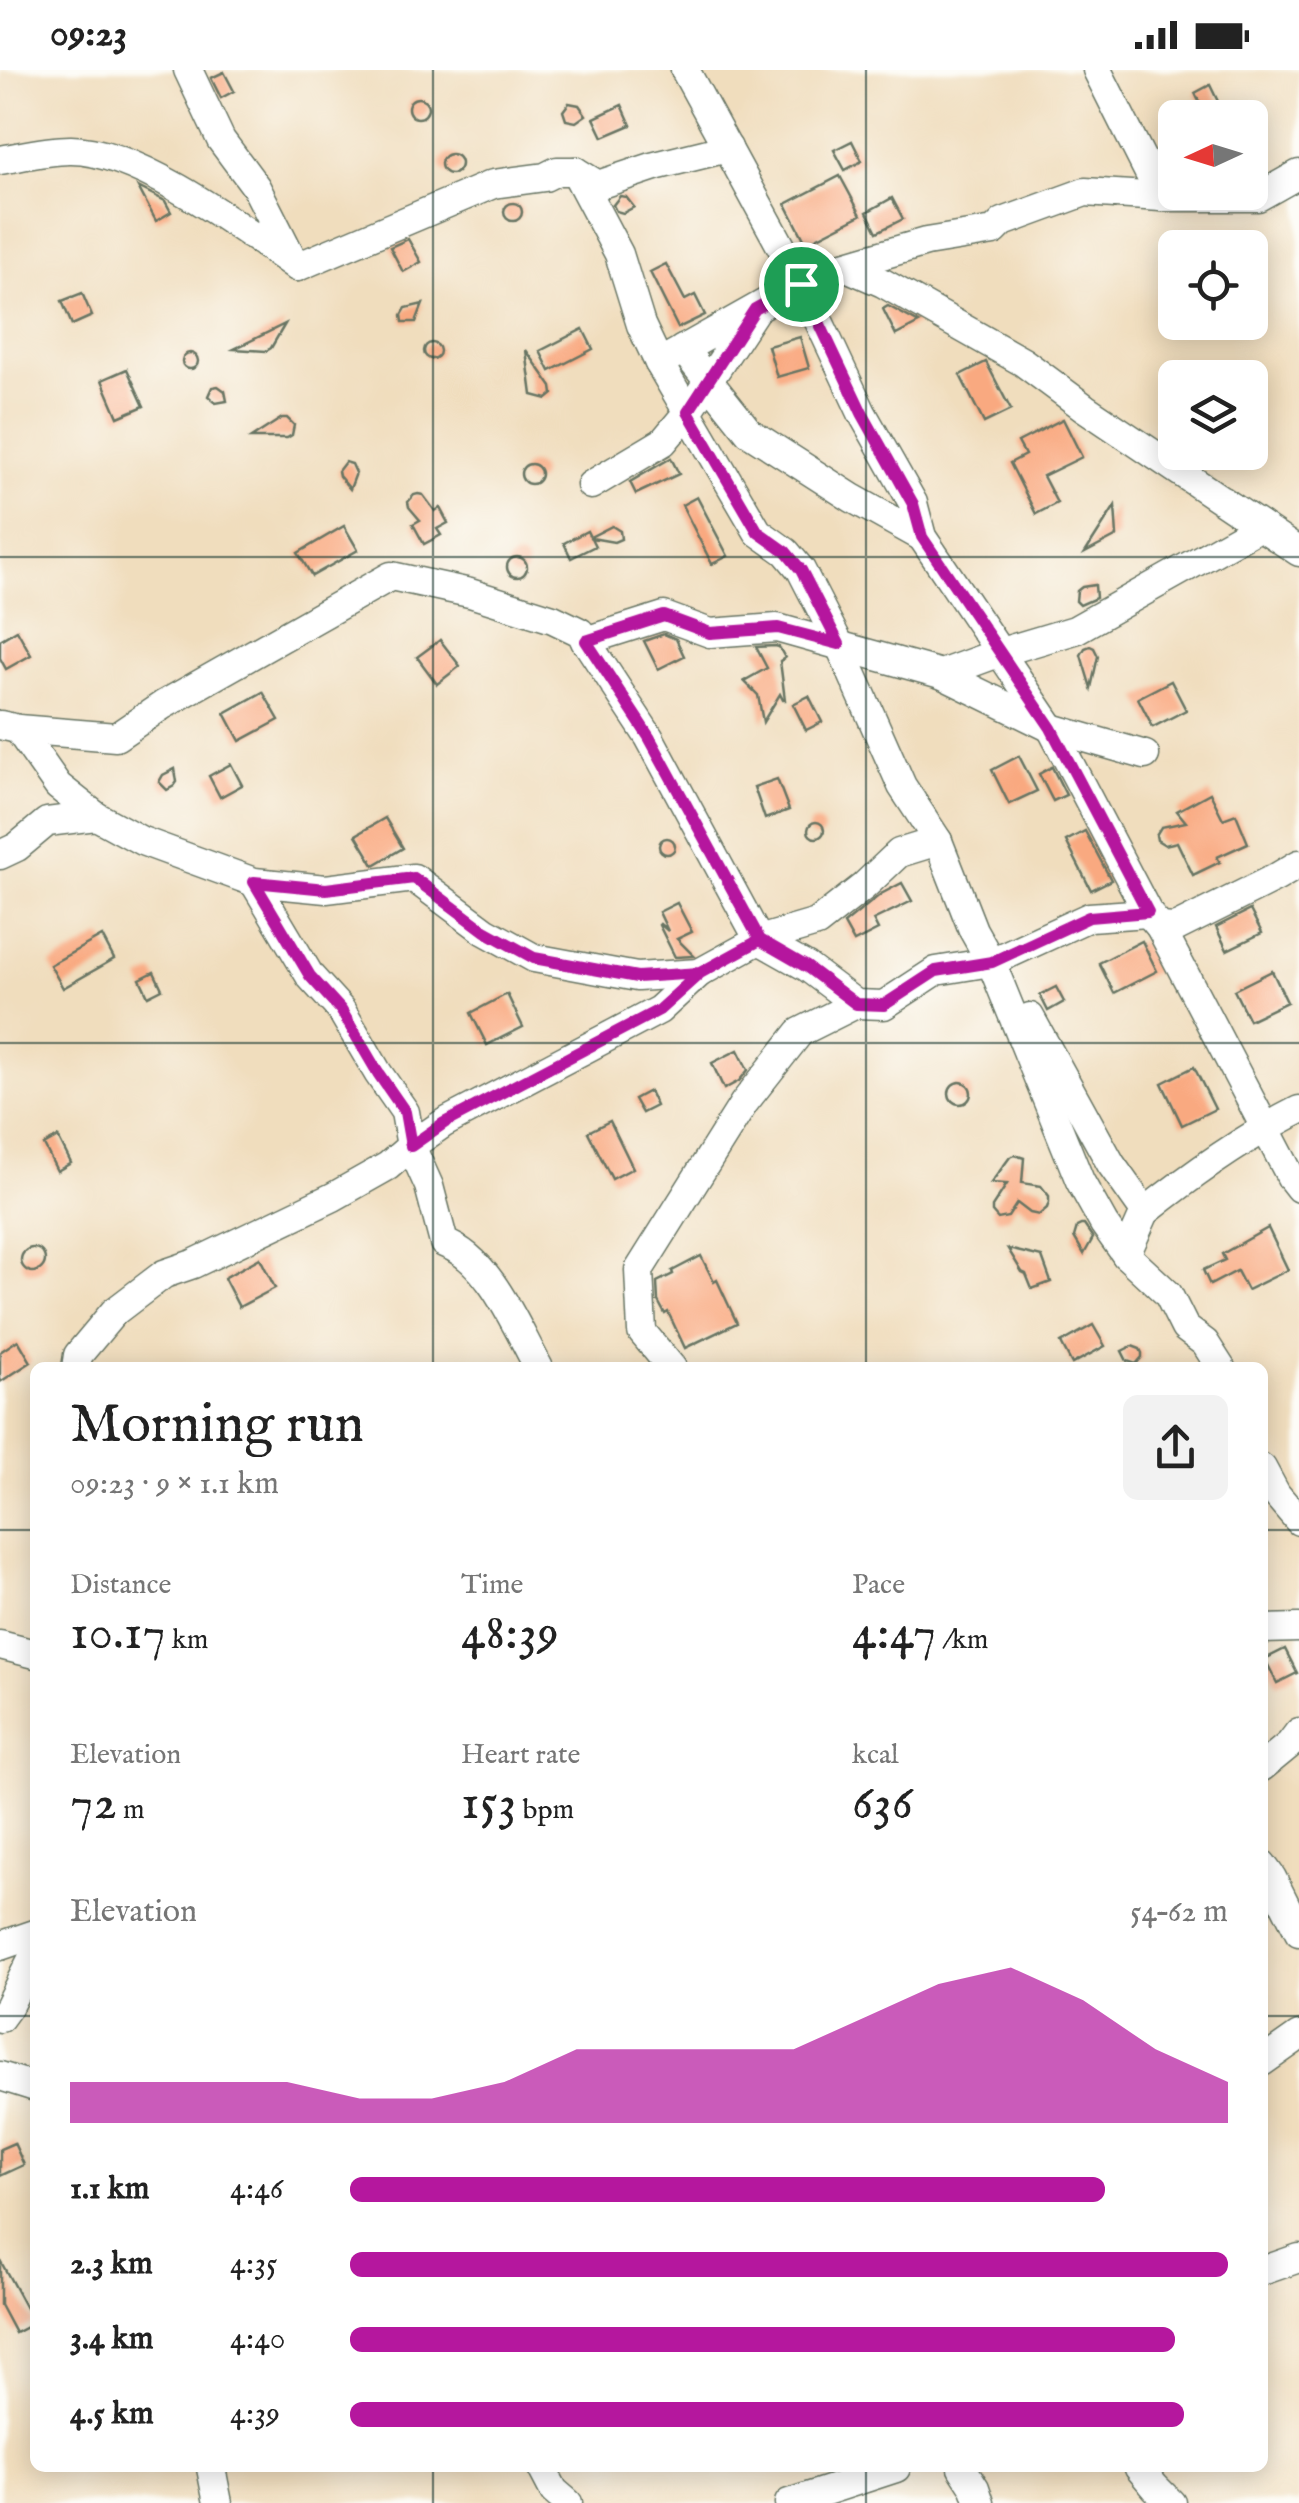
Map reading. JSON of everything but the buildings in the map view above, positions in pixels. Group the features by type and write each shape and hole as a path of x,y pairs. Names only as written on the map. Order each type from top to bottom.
{"street":[{"path":"188,70 220,140 256,186 296,268"},
{"path":"685,70 801,284 862,413 913,504 922,537 1051,728 1299,1188"},
{"path":"1107,74 1158,188"},
{"path":"296,268 480,188 545,177 557,171 575,171 598,185 728,148"},
{"path":"0,160 70,150 122,160 196,200 296,268"},
{"path":"575,171 619,254 641,325 671,356 708,381 749,432 922,537"},
{"path":"1268,191 1299,174"},
{"path":"671,356 801,284 844,266 926,242 994,231 1003,222 1085,192 1158,197"},
{"path":"844,266 883,283 1023,362 1299,552"},
{"path":"590,485 663,442 688,412 755,309"},
{"path":"671,356 688,412 758,532 786,552 801,570 839,644 902,786 938,842 973,930 1018,994 1111,1164 1146,1212"},
{"path":"941,674 1075,630 1260,526"},
{"path":"9,727 116,736 163,704 390,576 470,593 553,619 580,632 649,737 760,940 807,967 856,1004"},
{"path":"586,641 664,616 710,633 778,628 941,674 1051,728 1145,755"},
{"path":"9,727 58,786 96,816 142,841 254,882 326,889 414,878 485,931 534,958 637,977 700,973"},
{"path":"899,852 902,786"},
{"path":"0,855 48,822 96,816"},
{"path":"77,1362 78,1355 114,1312 164,1274 333,1197 388,1166 444,1123 659,1010 700,973 760,940 818,923 899,852 938,842"},
{"path":"667,1362 642,1332 639,1270 744,1104 800,1032 856,1004 884,1005 936,971 992,962 1089,917 1154,920 1175,928 1299,864"},
{"path":"254,882 310,976 341,1010 405,1112 411,1146 429,1186 444,1243 456,1247 483,1270 536,1362"},
{"path":"992,962 1080,1181 1104,1224 1126,1255 1168,1294 1185,1328 1205,1344 1217,1362"},
{"path":"1126,1255 1146,1212 1194,1174 1265,1127 1299,1110"},
{"path":"1268,1479 1299,1522"},
{"path":"1268,1629 1299,1628"},
{"path":"0,1644 30,1653"},
{"path":"1268,1762 1299,1732"},
{"path":"1268,1872 1299,1932"},
{"path":"0,1946 30,1936"},
{"path":"0,2018 30,1963"},
{"path":"1268,2058 1299,2036"},
{"path":"0,2076 30,2086"},
{"path":"1268,2272 1296,2274"},
{"path":"1268,2286 1296,2274"},
{"path":"212,2472 218,2503"},
{"path":"544,2472 554,2491 568,2503"},
{"path":"789,2503 884,2472"},
{"path":"965,2472 980,2503"},
{"path":"1142,2472 1171,2503"}],"route":[{"path":"801,284 755,309 688,412 758,532 786,552 801,570 839,644 778,628 710,633 664,616 586,641 649,737 760,940 700,973 659,1010 444,1123 411,1146 405,1112 341,1010 310,976 254,882 326,889 414,878 485,931 534,958 637,977 700,973 760,940 807,967 856,1004 884,1005 936,971 992,962 1089,917 1148,912 1051,728 922,537 913,504 862,413 801,284"}]}
